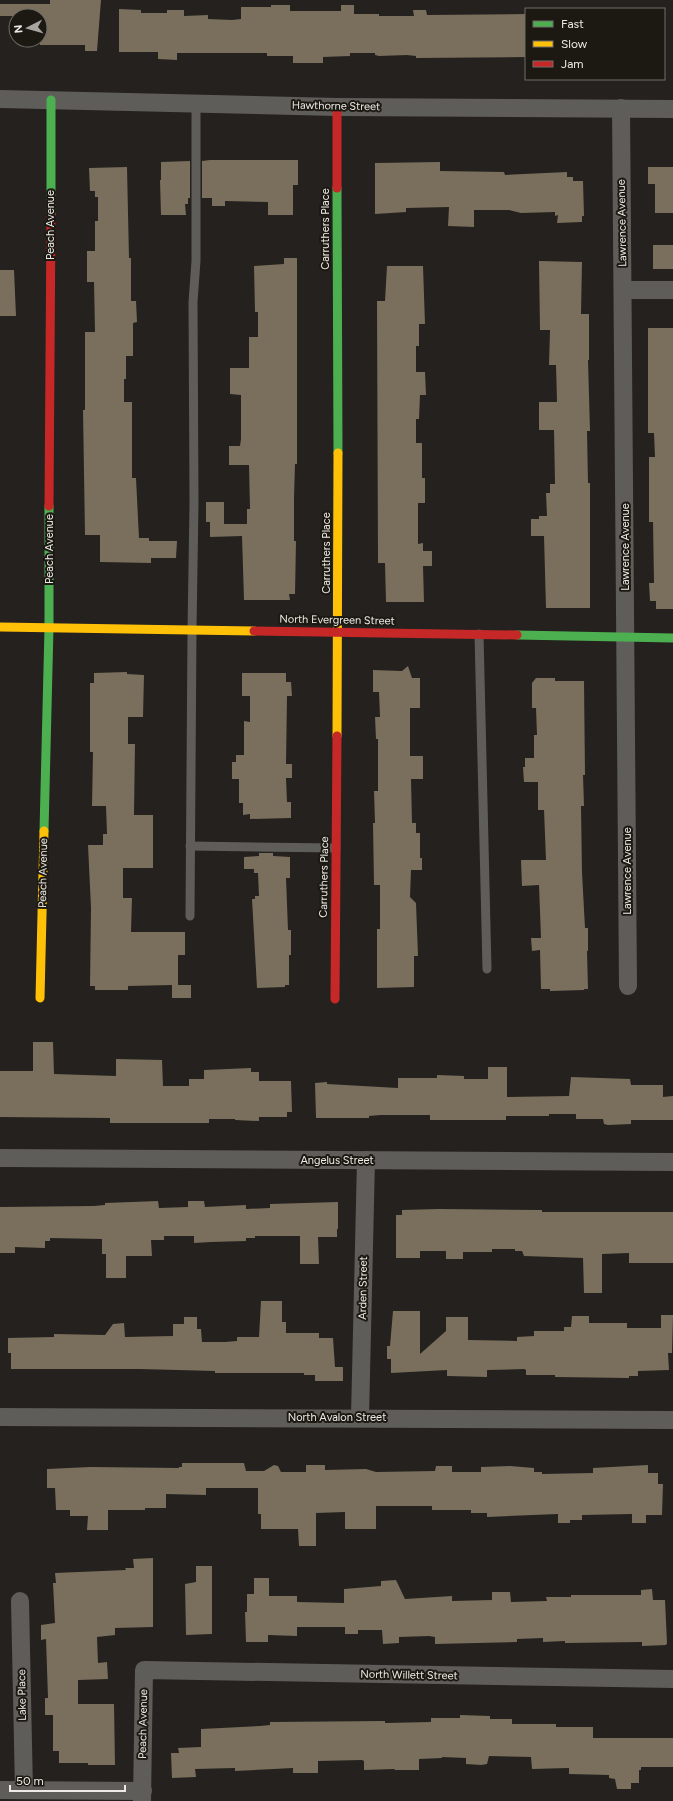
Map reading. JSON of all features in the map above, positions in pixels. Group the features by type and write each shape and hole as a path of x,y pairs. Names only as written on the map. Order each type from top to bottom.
{"street":[{"name":"Hawthorne Street","path":"0,99 337,106 673,109"},
{"name":"Peach Avenue","path":"40,998 49,628 51,100"},
{"name":"Carruthers Place","path":"335,999 338,632 337,106"},
{"name":"Lawrence Avenue","path":"621,108 628,986"},
{"path":"623,290 673,290"},
{"name":"North Evergreen Street","path":"0,627 673,638"},
{"name":"Angelus Street","path":"0,1158 673,1162"},
{"name":"Arden Street","path":"360,1417 366,1160"},
{"name":"North Avalon Street","path":"0,1416 673,1420"},
{"name":"Lake Place","path":"20,1600 24,1790"},
{"name":"Peach Avenue","path":"142,1796 144,1670"},
{"name":"North Willett Street","path":"144,1670 673,1679"},
{"path":"0,1790 142,1796"}],"lane":[{"path":"190,916 192,630 194,579 193,302 196,261 196,103"},
{"path":"479,634 487,969"},
{"path":"190,846 336,848"}],"building":[{"path":"50,0 101,0 97,51 85,51 85,45 48,45 48,8 8,8 8,16 0,16 0,4 50,4"},
{"path":"271,5 290,5 290,11 341,11 341,5 354,5 354,14 379,14 379,16 414,16 413,10 426,10 427,15 525,14 525,57 416,58 416,56 407,55 379,56 375,55 375,53 350,53 350,56 323,57 323,63 293,63 293,56 267,56 267,53 177,53 177,60 158,59 158,52 119,52 119,9 141,10 141,13 167,13 167,10 184,10 184,16 208,15 208,19 232,20 241,19 241,7 271,7"},
{"path":"298,160 298,185 293,185 293,215 268,215 268,202 225,201 225,206 212,206 212,198 202,198 202,161"},
{"path":"190,161 190,198 188,198 188,204 185,204 186,215 161,215 161,162"},
{"path":"440,162 440,171 504,172 505,175 567,172 567,177 573,177 573,181 583,181 584,216 582,216 582,222 557,223 558,215 555,216 555,212 521,213 509,210 474,210 474,227 448,226 449,207 406,208 406,212 375,214 375,163"},
{"path":"127,167 129,258 131,258 131,301 136,301 137,322 133,323 133,356 126,356 124,402 132,402 132,478 136,478 139,538 149,538 149,541 177,541 176,558 151,558 151,563 100,562 100,535 85,535 83,410 85,410 85,332 95,332 94,282 87,282 87,251 95,251 95,221 98,221 98,197 95,197 95,191 90,191 89,168"},
{"path":"648,167 673,167 673,213 655,213 655,184 648,184"},
{"path":"653,245 673,245 673,269 653,269"},
{"path":"284,258 297,258 297,464 295,464 294,498 294,541 296,541 295,594 289,594 290,600 244,600 242,536 210,537 210,522 206,522 206,502 224,502 224,524 247,524 247,509 250,509 249,465 229,465 229,446 240,446 241,439 241,395 230,394 230,368 249,368 249,337 258,337 258,312 255,312 254,266 284,264"},
{"path":"539,261 582,262 581,314 589,314 588,360 590,431 587,431 588,483 590,483 590,608 546,608 544,536 531,536 531,519 539,519 539,516 547,516 546,493 550,493 550,484 555,484 554,430 539,430 539,402 557,402 556,365 549,365 550,330 540,330"},
{"path":"387,266 423,266 425,324 419,324 419,346 416,346 416,372 425,372 426,395 420,395 419,419 416,419 416,443 422,443 422,478 425,478 425,503 418,503 418,544 423,543 423,551 432,551 432,566 423,566 424,602 386,602 385,563 378,563 377,301 385,301"},
{"path":"0,270 14,270 16,316 0,316"},
{"path":"648,328 673,328 673,609 656,609 656,601 650,601 649,583 654,583 653,522 649,522 649,457 655,457 654,433 648,433"},
{"path":"408,666 412,678 420,678 420,708 410,708 410,756 423,756 423,779 411,779 412,823 416,823 416,833 420,833 420,858 422,858 422,870 411,870 410,897 416,903 418,956 414,956 414,987 377,988 377,929 380,929 380,885 374,885 373,823 375,823 374,791 378,791 378,739 376,739 375,717 380,717 379,692 373,692 373,670 402,671"},
{"path":"127,672 127,674 144,675 143,717 128,717 128,744 135,744 134,815 153,815 153,868 123,868 123,898 132,898 131,932 185,932 185,955 178,955 178,985 191,985 191,998 172,998 172,985 128,986 128,990 95,990 95,986 90,986 91,908 88,845 103,845 103,834 107,834 106,806 92,806 93,752 90,752 90,683 94,683 94,673"},
{"path":"242,673 286,673 286,682 291,682 292,696 287,696 286,764 292,764 292,778 286,778 287,802 291,802 291,818 250,819 250,814 243,815 243,803 239,803 239,779 232,779 232,762 236,762 236,755 244,755 244,721 250,722 250,696 242,696"},
{"path":"536,678 555,678 555,681 584,681 585,775 583,775 584,806 581,806 585,928 588,928 588,989 584,990 550,991 550,989 541,989 540,950 532,951 531,938 541,938 539,885 522,886 521,860 546,860 544,810 538,810 538,782 524,782 523,767 525,767 525,758 534,758 534,735 537,735 536,708 532,708 532,683"},
{"path":"259,853 273,853 273,856 290,857 290,878 286,878 288,930 291,930 291,955 289,955 289,985 285,985 285,987 257,988 252,899 255,899 255,896 259,896 258,873 254,873 254,869 244,869 244,857 259,856"},
{"path":"33,1042 53,1042 54,1074 116,1076 116,1059 162,1060 163,1086 189,1086 189,1079 204,1079 204,1070 251,1068 251,1072 259,1072 259,1081 291,1081 292,1112 287,1112 287,1117 259,1117 259,1121 209,1119 209,1123 110,1123 110,1118 0,1117 0,1071 33,1071"},
{"path":"488,1067 507,1067 507,1097 569,1096 571,1077 630,1079 631,1085 663,1085 663,1097 673,1096 673,1120 631,1120 631,1124 608,1125 604,1124 603,1119 576,1119 576,1114 549,1114 549,1116 506,1116 506,1120 430,1120 430,1115 381,1115 369,1116 369,1118 316,1118 315,1083 327,1082 327,1084 398,1088 398,1078 437,1078 437,1075 464,1076 464,1079 488,1079"},
{"path":"158,1201 159,1208 188,1207 188,1201 204,1201 205,1207 246,1205 246,1209 270,1208 270,1204 338,1202 337,1237 318,1237 319,1264 300,1264 300,1236 255,1236 255,1238 246,1238 246,1241 194,1243 194,1236 164,1236 164,1240 151,1240 152,1256 126,1256 126,1278 106,1278 106,1254 102,1254 102,1239 50,1238 50,1241 45,1241 45,1248 15,1247 15,1253 0,1253 0,1207 94,1206 105,1205 105,1203"},
{"path":"402,1210 542,1210 542,1212 673,1212 673,1263 629,1263 629,1253 602,1254 602,1293 584,1293 583,1258 524,1256 522,1251 515,1251 515,1249 492,1249 492,1252 463,1252 463,1259 446,1259 446,1251 420,1251 420,1258 396,1258 396,1215 402,1215"},
{"path":"261,1301 282,1301 282,1322 286,1322 286,1333 319,1333 319,1338 333,1338 335,1367 343,1367 343,1381 315,1381 315,1375 304,1375 304,1373 215,1373 215,1371 139,1369 11,1369 11,1353 8,1353 8,1338 54,1337 54,1334 105,1335 113,1324 124,1323 125,1337 173,1336 173,1324 184,1324 184,1317 197,1317 197,1329 201,1329 202,1342 237,1341 237,1337 259,1337"},
{"path":"393,1311 420,1311 420,1354 446,1331 446,1317 468,1317 468,1340 517,1341 517,1337 534,1336 534,1331 564,1331 564,1327 571,1327 572,1316 589,1316 589,1323 627,1323 627,1328 661,1328 661,1315 673,1315 672,1353 668,1353 669,1370 638,1371 638,1376 629,1376 629,1378 526,1375 526,1370 524,1369 487,1370 487,1377 447,1376 447,1370 391,1373 391,1359 387,1359 387,1346 390,1346"},
{"path":"182,1463 244,1463 246,1471 264,1471 274,1465 278,1466 281,1472 306,1472 306,1465 325,1465 325,1470 366,1469 376,1472 435,1471 436,1466 452,1466 452,1472 481,1472 481,1467 510,1466 534,1468 534,1472 542,1472 542,1474 593,1473 593,1468 648,1465 648,1473 658,1473 658,1484 663,1484 662,1515 646,1515 646,1523 632,1523 632,1514 582,1515 582,1520 570,1520 570,1523 558,1523 558,1514 487,1517 487,1513 471,1513 471,1510 432,1510 432,1506 376,1506 376,1529 345,1529 345,1512 316,1513 316,1546 299,1546 298,1529 261,1529 261,1514 258,1514 258,1488 206,1488 206,1495 166,1494 166,1508 145,1508 145,1510 108,1510 108,1530 87,1530 88,1516 70,1516 70,1510 56,1510 55,1488 47,1488 47,1469 90,1467 179,1468 182,1467"},
{"path":"153,1558 153,1627 115,1628 115,1635 97,1637 98,1663 107,1662 108,1679 78,1680 78,1704 114,1704 115,1765 59,1763 59,1751 53,1751 53,1715 45,1715 45,1698 48,1698 46,1639 41,1640 41,1625 55,1623 53,1583 56,1583 55,1573 126,1570 125,1568 134,1568 133,1559"},
{"path":"196,1566 212,1566 212,1634 186,1635 185,1584 196,1582"},
{"path":"254,1578 269,1578 269,1596 297,1596 297,1602 344,1603 344,1589 381,1586 381,1581 396,1580 405,1599 452,1596 452,1601 492,1600 492,1592 510,1592 511,1602 547,1601 546,1597 571,1597 571,1595 641,1595 641,1590 652,1589 653,1600 665,1600 667,1643 666,1645 642,1646 642,1642 565,1643 565,1641 543,1642 543,1638 517,1639 517,1642 435,1644 435,1637 429,1636 399,1637 399,1643 383,1644 382,1630 358,1630 358,1634 345,1634 345,1627 297,1627 297,1636 268,1635 268,1642 246,1642 245,1612 247,1612 247,1594 254,1594"},
{"path":"460,1715 490,1716 490,1719 512,1719 512,1724 556,1724 556,1727 593,1727 593,1738 673,1738 673,1767 641,1767 641,1770 639,1770 639,1783 631,1783 631,1789 617,1789 615,1779 609,1778 609,1775 569,1774 569,1768 532,1769 531,1757 489,1756 487,1764 481,1765 466,1764 466,1758 442,1757 419,1759 419,1770 364,1770 364,1761 362,1760 318,1761 318,1773 293,1773 293,1768 235,1771 235,1768 195,1769 196,1777 172,1778 171,1753 179,1753 178,1748 201,1747 201,1729 270,1725 270,1722 431,1722 431,1718 460,1718"}],"traffic: fast":[{"path":"51,100 51,215"},
{"path":"337,188 338,453"},
{"path":"44,831 49,628 49,506"},
{"path":"517,635 673,638"}],"traffic: slow":[{"path":"337,736 338,453"},
{"path":"0,627 254,631"},
{"path":"40,998 44,831"}],"traffic: jam":[{"path":"337,107 337,188"},
{"path":"49,506 51,215"},
{"path":"254,631 517,635"},
{"path":"335,999 337,736"}]}
